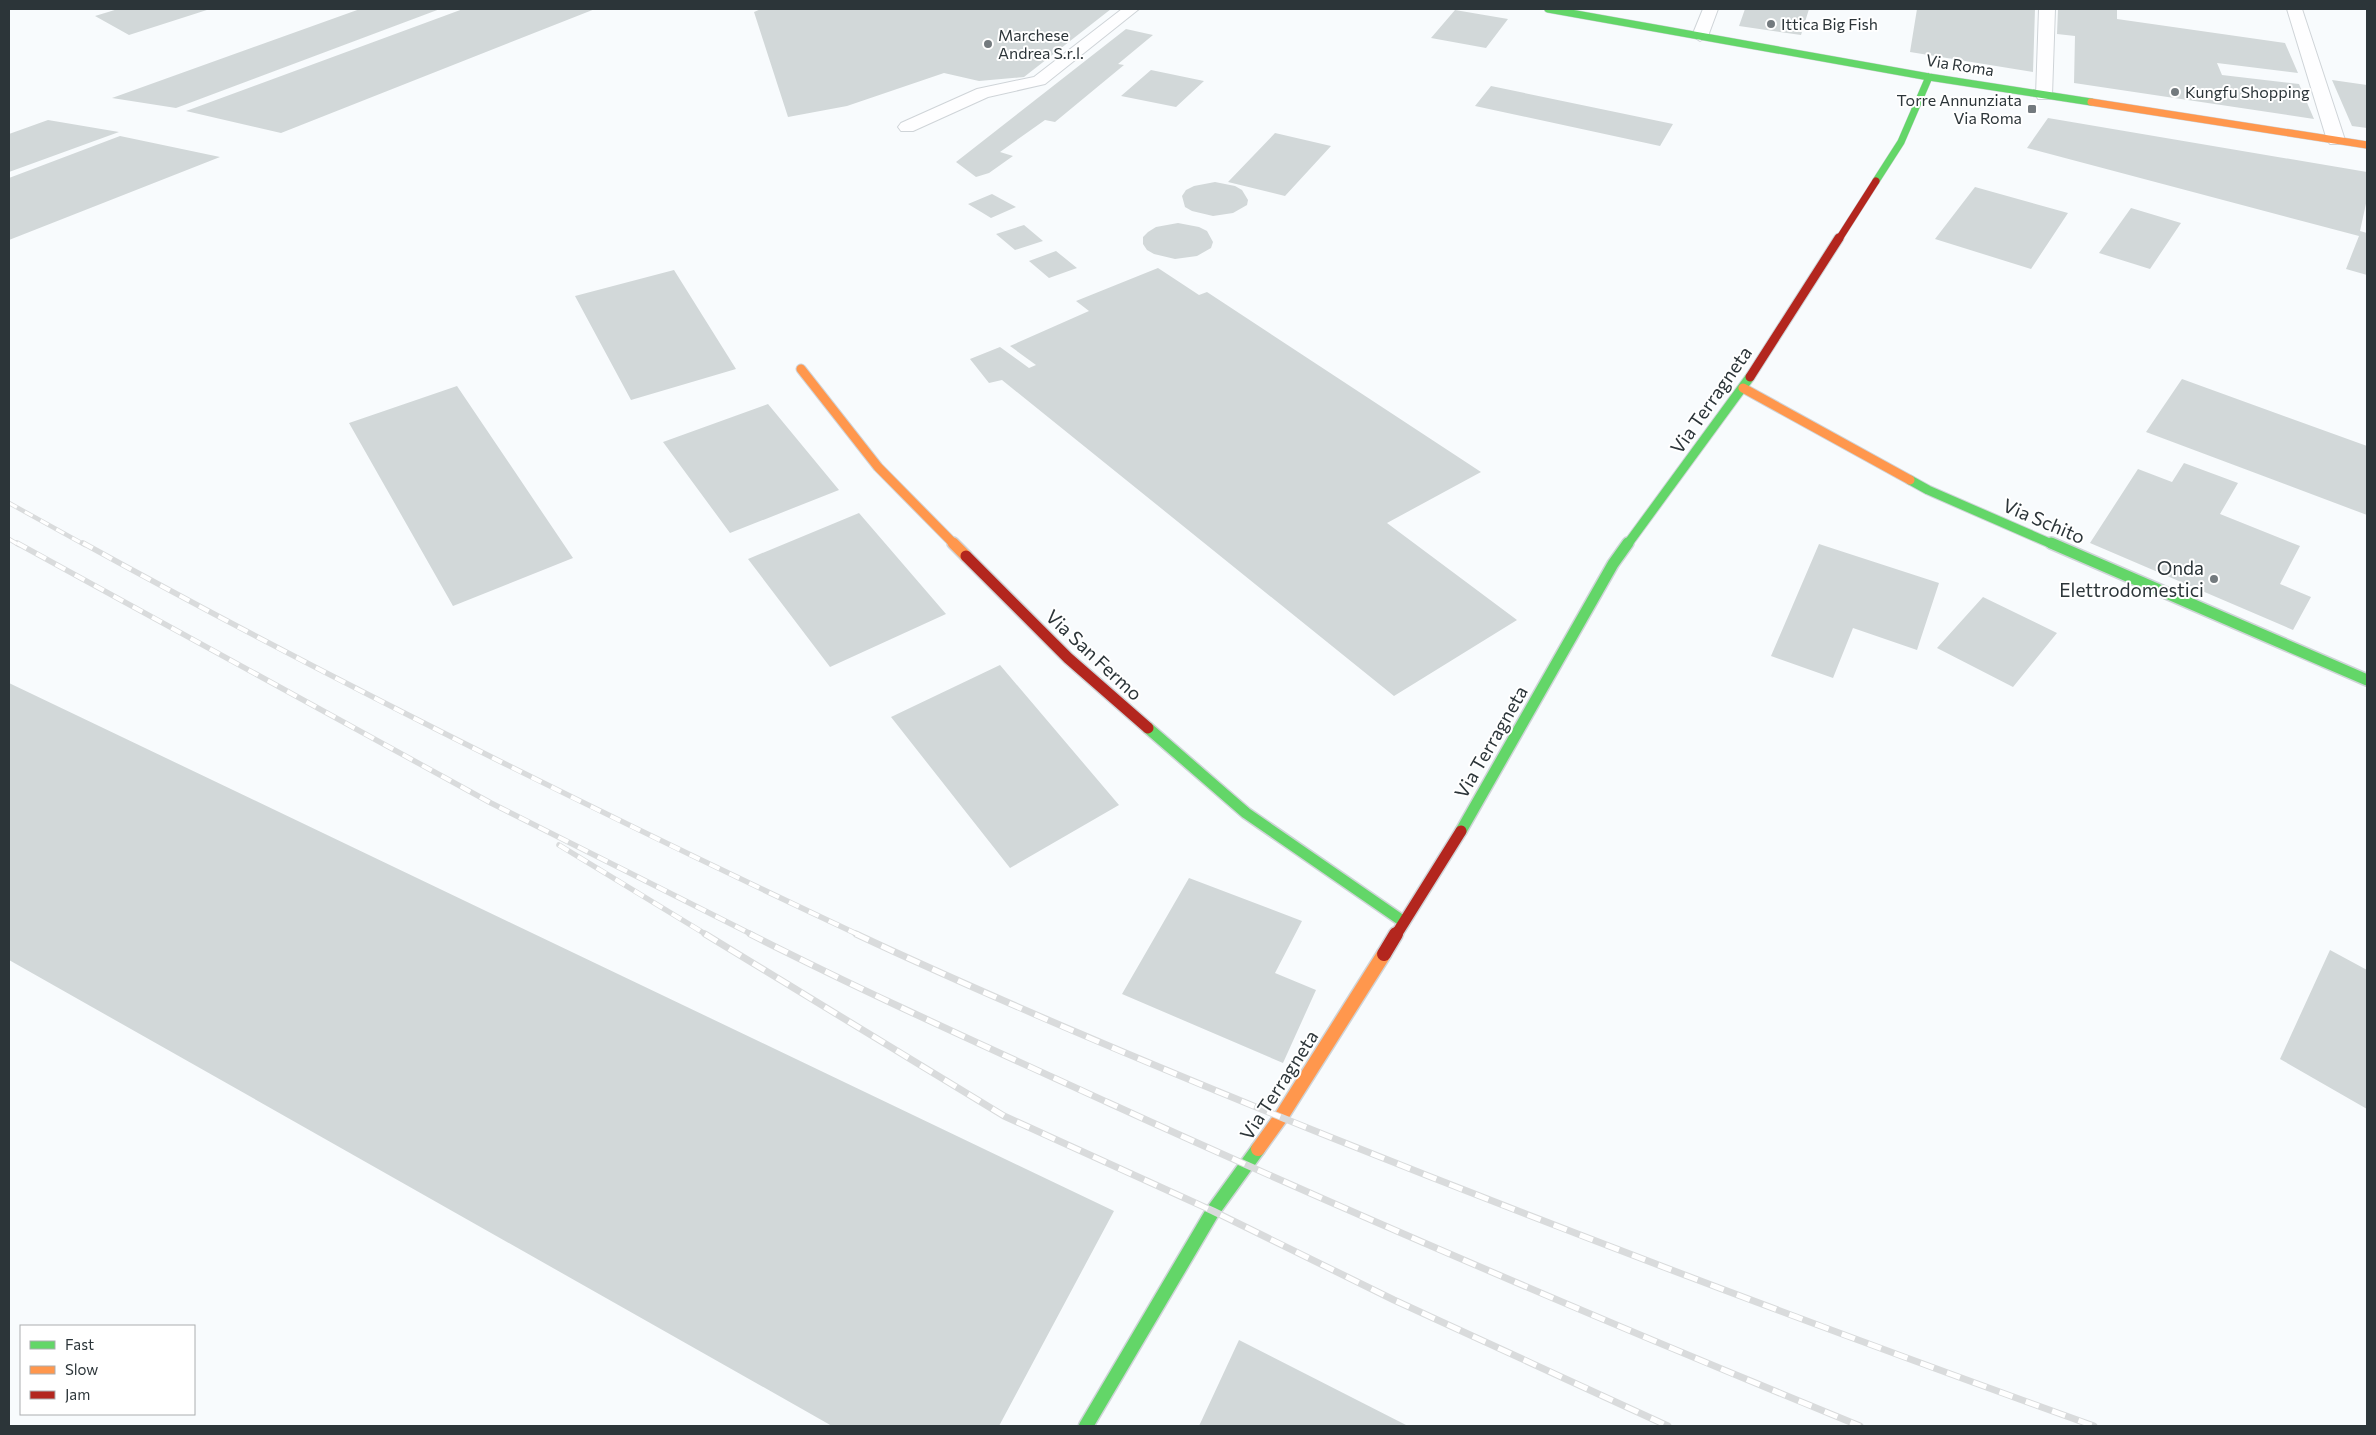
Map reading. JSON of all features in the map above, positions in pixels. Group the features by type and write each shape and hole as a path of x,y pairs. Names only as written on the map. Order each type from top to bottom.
{"street":[{"name":"Via Roma","path":"1548,9 1929,77 2367,145"},
{"name":"Via Terragneta","path":"1086,1426 1213,1211 1281,1117 1458,836 1613,564 1743,388 1901,142 1929,77"},
{"name":"Via San Fermo","path":"801,369 878,467 1068,658 1246,813 1404,922"},
{"name":"Via Schito","path":"1743,388 1928,490 2367,680"}],"lane":[{"path":"907,127 983,93 1039,81 1131,9"},
{"path":"1700,36 1710,9"},
{"path":"2044,95 2047,9"},
{"path":"2294,9 2336,140"}],"building":[{"path":"118,9 210,9 129,35 95,16"},
{"path":"360,9 440,9 176,108 112,98"},
{"path":"463,9 595,9 281,133 186,111"},
{"path":"761,9 1111,9 1024,77 979,81 944,73 847,106 788,117 754,12"},
{"path":"1745,9 1809,9 1801,35 1739,26"},
{"path":"1917,9 2035,9 2033,72 1910,52"},
{"path":"2058,9 2117,9 2117,19 2285,43 2298,73 2217,63 2222,75 2299,84 2314,119 2074,83 2075,36 2057,34"},
{"path":"1455,10 1508,19 1486,48 1431,38"},
{"path":"1126,29 1153,35 1118,64 1124,65 1055,122 1045,120 1000,152 1013,156 989,173 976,177 956,162"},
{"path":"1151,70 1204,81 1176,107 1121,96"},
{"path":"2332,80 2367,85 2367,128 2352,126"},
{"path":"1491,86 1673,124 1660,146 1475,106"},
{"path":"2048,118 2367,172 2367,199 2360,231 2367,233 2367,275 2346,269 2359,236 2027,148"},
{"path":"48,120 119,132 9,172 9,134"},
{"path":"1275,133 1331,146 1285,196 1228,182"},
{"path":"120,136 220,157 9,240 9,178"},
{"path":"1215,182 1235,186 1242,190 1248,200 1247,205 1233,213 1213,216 1192,211 1185,207 1182,196 1186,190 1194,186"},
{"path":"1975,187 2068,213 2031,269 1935,239"},
{"path":"992,194 1016,207 991,218 968,204"},
{"path":"2131,208 2181,223 2150,269 2099,253"},
{"path":"1178,223 1199,227 1207,231 1213,242 1211,248 1197,256 1175,259 1154,254 1147,250 1143,244 1143,237 1148,232 1156,227"},
{"path":"1024,225 1043,241 1015,250 996,234"},
{"path":"1056,251 1077,268 1049,278 1029,261"},
{"path":"1158,268 1199,295 1207,292 1481,472 1387,523 1517,620 1394,696 1002,380 989,383 970,359 1000,347 1029,368 1036,365 1010,346 1089,311 1076,301"},
{"path":"674,270 736,369 631,400 575,296"},
{"path":"2182,379 2367,446 2367,515 2146,432"},
{"path":"457,386 573,558 453,606 349,423"},
{"path":"768,404 839,490 730,533 663,442"},
{"path":"2184,463 2238,483 2220,514 2300,546 2280,584 2311,597 2293,630 2090,543 2138,469 2172,482"},
{"path":"859,513 946,614 830,667 748,559"},
{"path":"1819,544 1939,583 1917,650 1853,628 1833,678 1771,656"},
{"path":"1983,597 2057,633 2013,687 1937,648"},
{"path":"1000,665 1119,805 1010,868 891,717"},
{"path":"9,683 1114,1211 999,1426 832,1426 9,960"},
{"path":"1189,878 1302,921 1275,973 1316,990 1283,1063 1122,994"},
{"path":"2330,950 2367,970 2367,1109 2280,1059"},
{"path":"1239,1340 1408,1426 1199,1426"}],"railway":[{"path":"9,503 85,545"},
{"path":"9,539 19,545"},
{"path":"17,543 491,803 753,935"},
{"path":"83,543 371,696 663,842 859,935"},
{"path":"559,845 707,935"},
{"path":"705,934 1004,1116 1213,1211 1394,1300 1668,1426"},
{"path":"750,934 929,1020 1296,1187 1671,1348 1860,1426"},
{"path":"856,934 1092,1039 1330,1137 1711,1285 2094,1426"}],"traffic: fast":[{"path":"1548,9 1929,77 2091,102"},
{"path":"1876,181 1901,142 1929,77"},
{"path":"1461,831 1613,564 1750,377"},
{"path":"1910,480 1928,490 2367,680"},
{"path":"1148,728 1246,813 1404,922"},
{"path":"1086,1426 1213,1211 1258,1149"}],"traffic: slow":[{"path":"2091,102 2367,145"},
{"path":"801,369 878,467 966,556"},
{"path":"1743,388 1910,480"},
{"path":"1258,1149 1281,1117 1384,954"}],"traffic: jam":[{"path":"1750,377 1876,181"},
{"path":"966,556 1068,658 1148,728"},
{"path":"1384,954 1461,831"}],"place":[{"name":"Ittica Big Fish","path":"1771,24"},
{"name":"Marchese Andrea S.r.l.","path":"988,44"},
{"name":"Kungfu Shopping","path":"2175,92"},
{"name":"Torre Annunziata Via Roma","path":"2032,109"},
{"name":"Onda Elettrodomestici","path":"2214,579"}]}
